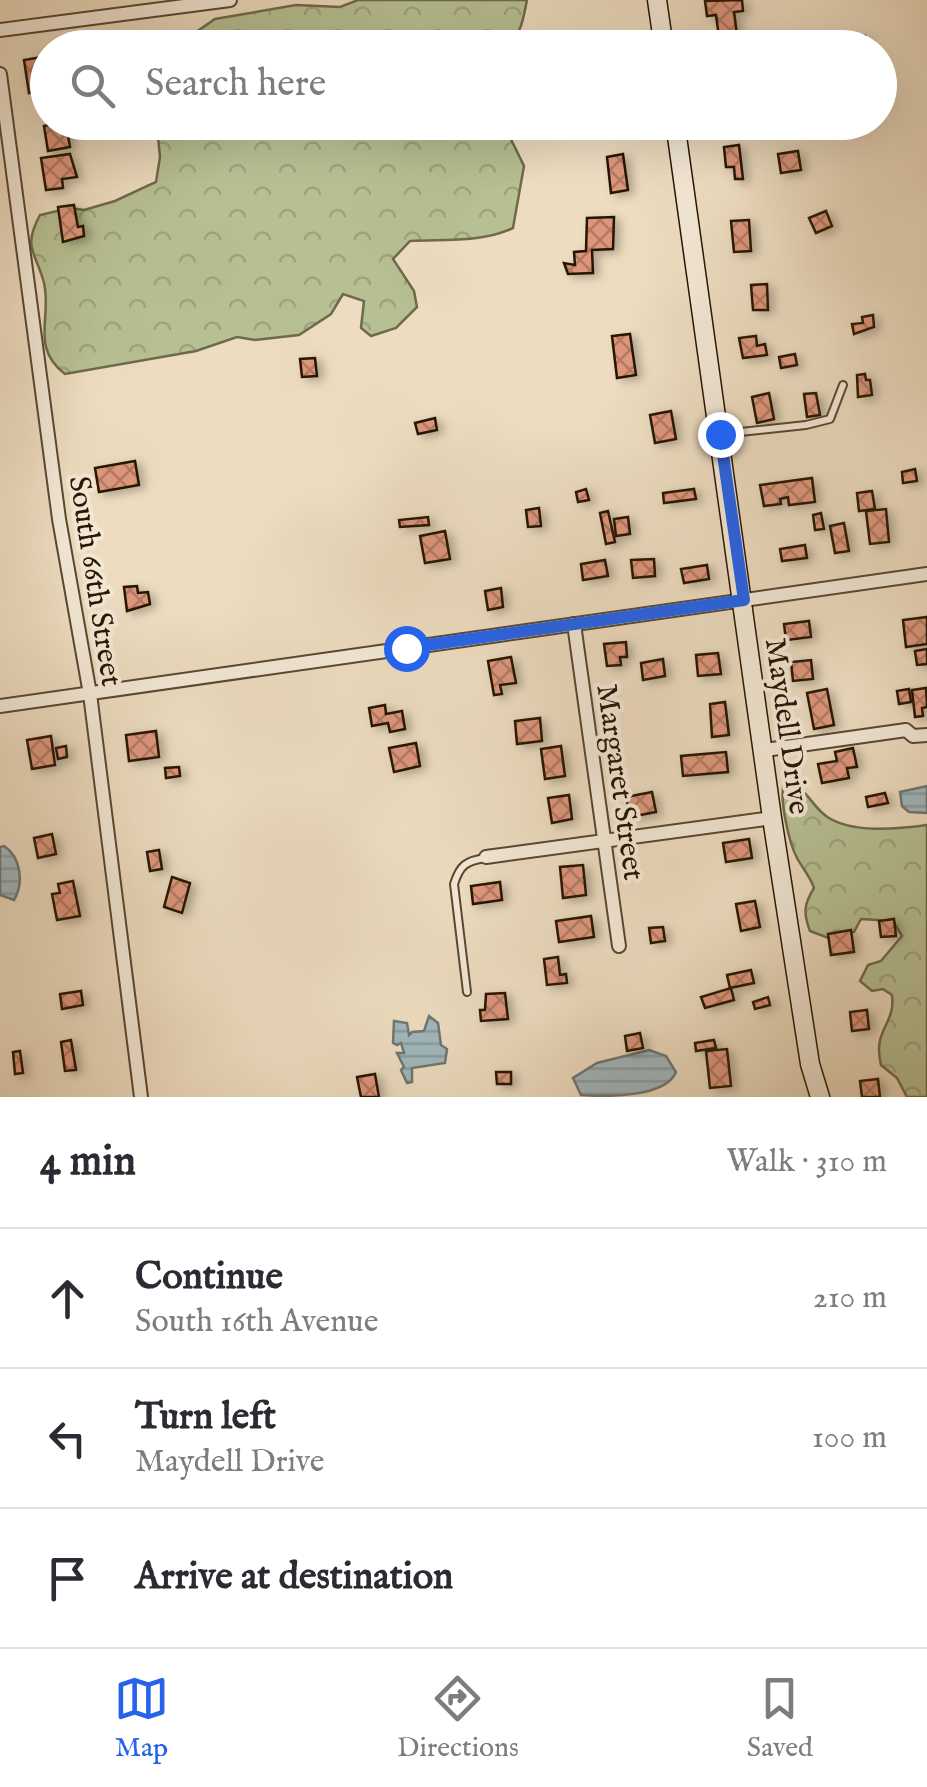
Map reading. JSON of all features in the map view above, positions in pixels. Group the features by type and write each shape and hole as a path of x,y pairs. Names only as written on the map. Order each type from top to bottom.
{"street":[{"path":"0,30 230,0"},
{"path":"657,0 661,30"},
{"name":"South 66th Street","path":"0,74 59,519 90,694 141,1097"},
{"name":"Maydell Drive","path":"678,140 772,818 810,1064 820,1097"},
{"path":"0,706 927,574"},
{"name":"Margaret Street","path":"574,624 619,946"},
{"path":"765,750 906,730 913,736 927,735"},
{"path":"486,858 772,818"}],"lane":[{"path":"720,434 830,419 843,384"},
{"path":"467,992 454,884 458,869 468,861 486,858"}],"green space":[{"path":"358,0 527,0 519,30 199,30 215,19 296,5 340,7"},
{"path":"158,140 511,140 524,166 513,228 475,238 410,241 393,259 414,291 417,307 396,328 371,336 361,328 364,301 343,294 331,314 299,335 255,340 237,337 196,351 65,374 54,364 45,343 46,296 31,243 35,226 40,215 70,208 84,210 156,182"},
{"path":"784,783 803,792 826,816 848,826 889,829 927,825 927,1097 907,1097 897,1078 881,1065 879,1043 891,1014 892,995 883,989 872,991 860,981 868,965 881,961 902,936 893,921 861,919 854,932 831,939 810,931 806,909 814,888 791,842 784,810"}],"water":[{"path":"927,786 927,813 909,812 902,806 900,792"},
{"path":"4,846 19,871 14,900 0,895 0,847"},
{"path":"429,1016 438,1023 441,1045 447,1049 445,1063 412,1068 412,1082 407,1083 397,1053 404,1053 401,1043 393,1043 394,1021 407,1023 409,1035 424,1031"},
{"path":"649,1050 666,1056 676,1072 661,1086 635,1094 581,1095 573,1078 597,1063"}],"building":[{"path":"742,0 743,11 734,12 736,30 718,30 716,15 707,16 705,1"},
{"path":"30,59 30,93 29,93 24,60"},
{"path":"46,140 69,140 70,147 48,151"},
{"path":"739,145 743,179 735,179 734,167 726,167 724,147"},
{"path":"798,151 801,170 781,173 778,154"},
{"path":"70,154 77,177 62,179 63,188 46,190 41,158"},
{"path":"623,154 628,190 611,193 607,157"},
{"path":"74,205 84,236 63,242 58,207"},
{"path":"826,211 832,226 816,233 809,218"},
{"path":"614,217 613,249 592,250 593,273 568,274 564,263 575,265 574,252 586,251 587,218"},
{"path":"749,220 751,251 734,252 731,221"},
{"path":"767,284 768,310 753,310 751,285"},
{"path":"873,315 874,327 854,334 852,324 863,323 862,317"},
{"path":"630,334 636,375 617,378 612,336"},
{"path":"756,336 757,346 765,344 767,355 743,358 739,338"},
{"path":"795,354 797,365 781,368 779,357"},
{"path":"315,358 317,376 302,377 300,359"},
{"path":"865,374 872,395 858,397 857,375"},
{"path":"769,393 774,419 757,423 752,397"},
{"path":"816,393 820,415 807,417 804,394"},
{"path":"671,411 676,439 655,443 650,415"},
{"path":"435,418 437,430 418,434 415,423"},
{"path":"135,461 139,485 99,492 95,468"},
{"path":"915,469 917,481 903,483 902,472"},
{"path":"812,478 815,502 789,505 788,497 780,499 781,504 764,506 760,485"},
{"path":"586,489 589,500 578,502 576,492"},
{"path":"694,489 696,499 664,503 663,493"},
{"path":"872,491 875,509 859,511 857,493"},
{"path":"539,508 541,526 528,527 526,510"},
{"path":"886,509 889,542 870,544 866,511"},
{"path":"608,511 615,542 606,544 600,513"},
{"path":"821,513 824,529 815,530 813,515"},
{"path":"428,517 429,525 400,527 399,520"},
{"path":"628,517 630,534 616,536 614,519"},
{"path":"844,523 849,551 835,553 830,526"},
{"path":"445,531 450,559 425,563 420,536"},
{"path":"805,545 807,558 782,561 780,549"},
{"path":"654,559 655,576 633,578 631,560"},
{"path":"605,560 608,576 583,580 581,564"},
{"path":"707,565 709,579 684,583 681,569"},
{"path":"137,586 138,593 148,592 150,604 127,611 124,587"},
{"path":"501,588 503,607 488,610 485,591"},
{"path":"927,617 927,644 906,647 903,620"},
{"path":"809,621 811,637 786,640 784,624"},
{"path":"626,642 627,657 620,657 621,665 607,666 604,644"},
{"path":"927,649 927,664 917,665 915,651"},
{"path":"718,653 721,674 698,676 696,655"},
{"path":"511,657 516,683 500,685 502,694 494,695 488,661"},
{"path":"663,659 665,676 643,680 641,663"},
{"path":"811,660 813,679 793,681 791,662"},
{"path":"926,688 927,707 922,708 923,716 915,717 912,690"},
{"path":"827,689 834,725 814,729 807,693"},
{"path":"909,689 911,702 899,704 897,691"},
{"path":"725,702 729,735 712,737 710,704"},
{"path":"385,705 386,714 402,711 405,729 390,732 388,723 372,726 369,708"},
{"path":"540,718 542,741 517,744 515,721"},
{"path":"156,731 159,757 129,761 126,735"},
{"path":"51,736 55,765 32,769 27,740"},
{"path":"416,743 420,766 394,772 389,748"},
{"path":"66,746 67,757 58,759 56,748"},
{"path":"561,746 565,776 545,779 541,749"},
{"path":"853,748 857,767 847,768 849,778 822,783 818,764 837,761 835,752"},
{"path":"726,752 728,772 683,776 681,756"},
{"path":"179,767 180,776 166,778 165,768"},
{"path":"652,792 656,812 630,817 626,797"},
{"path":"885,793 888,803 868,807 866,797"},
{"path":"569,795 572,819 552,823 548,798"},
{"path":"52,834 56,854 38,858 34,838"},
{"path":"749,839 752,858 726,862 723,843"},
{"path":"159,850 162,869 150,871 147,852"},
{"path":"583,865 586,895 563,898 560,867"},
{"path":"172,877 190,883 182,913 164,907"},
{"path":"73,881 80,916 57,920 52,894 60,893 58,884"},
{"path":"500,882 502,900 473,904 471,886"},
{"path":"755,901 760,927 741,931 736,904"},
{"path":"591,916 594,937 559,942 556,921"},
{"path":"894,919 896,936 881,937 879,921"},
{"path":"663,927 665,941 651,943 649,928"},
{"path":"851,930 854,952 831,955 828,934"},
{"path":"558,957 560,975 566,974 567,983 547,985 544,959"},
{"path":"751,970 754,983 730,988 727,975"},
{"path":"731,988 734,1000 705,1008 701,997"},
{"path":"81,991 83,1005 62,1009 60,994"},
{"path":"505,993 508,1019 481,1021 486,994"},
{"path":"768,997 770,1005 755,1009 753,1002"},
{"path":"867,1010 869,1029 852,1031 850,1012"},
{"path":"640,1033 643,1048 627,1051 625,1036"},
{"path":"71,1040 76,1070 65,1071 61,1042"},
{"path":"714,1040 716,1048 696,1051 695,1043"},
{"path":"727,1049 731,1086 710,1088 706,1051"},
{"path":"20,1051 23,1073 15,1074 13,1052"},
{"path":"496,1072 511,1072 511,1084 497,1084"},
{"path":"375,1074 379,1097 361,1097 357,1077"},
{"path":"878,1079 880,1097 862,1097 860,1081"}],"route":[{"path":"406,648 744,600 720,434"}]}
